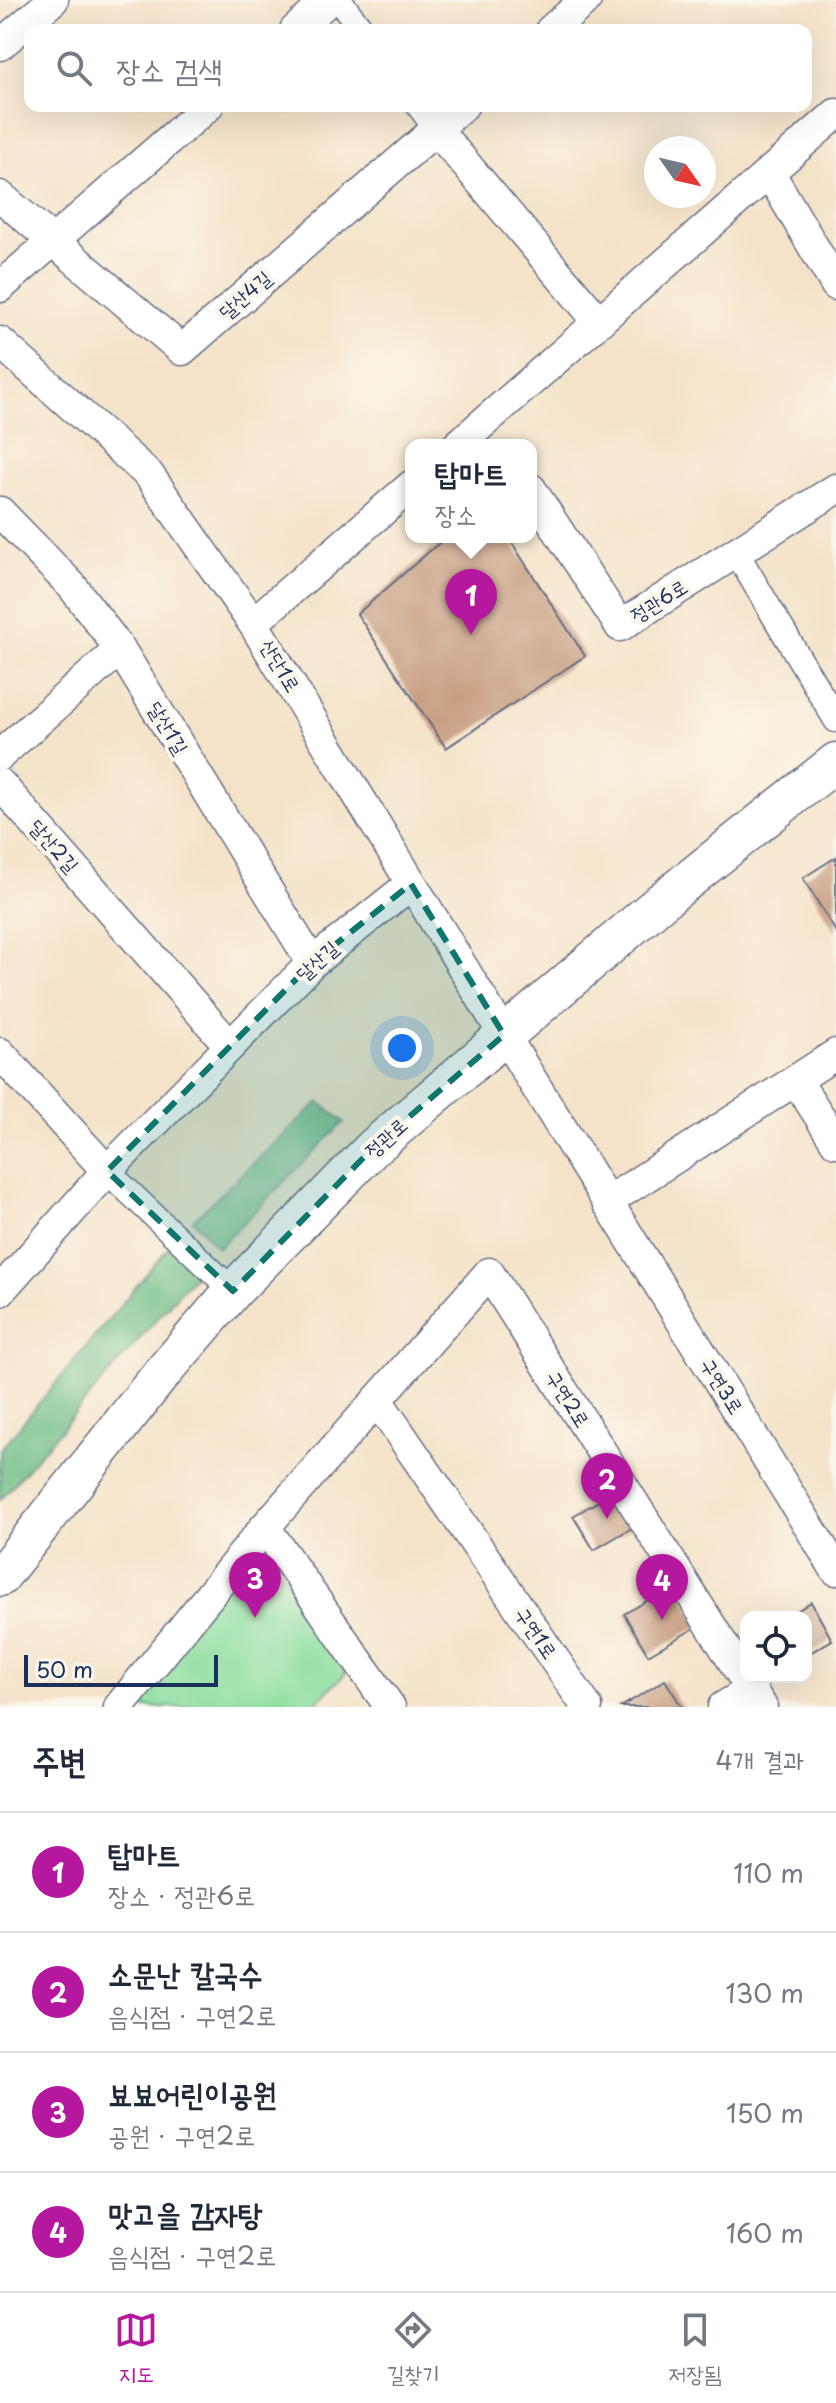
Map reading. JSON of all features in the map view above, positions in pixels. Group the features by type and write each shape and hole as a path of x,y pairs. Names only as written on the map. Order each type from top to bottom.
{"street":[{"path":"25,24 53,0"},
{"path":"302,24 329,0"},
{"path":"339,0 357,24"},
{"path":"558,24 586,0"},
{"path":"0,45 24,25"},
{"path":"0,287 201,112"},
{"path":"494,433 599,322 836,114"},
{"path":"428,118 599,322"},
{"name":"달산4길","path":"0,196 182,350 428,118"},
{"path":"769,172 836,285"},
{"name":"산단1로","path":"0,342 149,475 253,623 504,1035"},
{"name":"정관6로","path":"537,498 620,626 836,489"},
{"path":"253,623 405,491"},
{"name":"달산1길","path":"0,512 72,586 120,649 312,963"},
{"path":"736,552 836,720"},
{"path":"0,755 120,649"},
{"name":"정관로","path":"0,1577 158,1378 233,1291 373,1148 662,901 836,762"},
{"name":"달산2길","path":"0,784 230,1046"},
{"name":"달산길","path":"0,1291 107,1171 312,963 411,884"},
{"name":"구연3로","path":"504,1035 836,1570"},
{"path":"0,1053 107,1171 233,1291"},
{"path":"607,1202 836,1054"},
{"path":"796,1080 836,1142"},
{"name":"구연2로","path":"119,1707 265,1527 489,1273 756,1698"},
{"name":"구연1로","path":"377,1400 587,1707"},
{"path":"265,1527 390,1707"},
{"path":"723,1707 756,1698"}],"highlighted area":[{"path":"411,884 504,1035 373,1148 233,1291 107,1171 312,963"}],"green space":[{"path":"319,1102 344,1122 218,1248 193,1220"},
{"path":"178,1236 205,1263 0,1500 0,1450"},
{"path":"247,1558 276,1563 346,1673 311,1707 127,1707"}],"building":[{"path":"439,543 512,543 585,656 446,748 357,614"},
{"path":"836,857 836,932 803,878"},
{"path":"619,1489 640,1523 594,1550 573,1516"},
{"path":"676,1584 700,1625 648,1655 624,1614"},
{"path":"811,1602 832,1640 812,1652 812,1611 797,1611"},
{"path":"665,1680 682,1707 621,1707"}],"place":[{"name":"탑마트","path":"471,635"},
{"name":"소문난 칼국수","path":"607,1519"},
{"name":"뵤뵤어린이공원","path":"255,1618"},
{"name":"맛고을 감자탕","path":"662,1620"}]}
